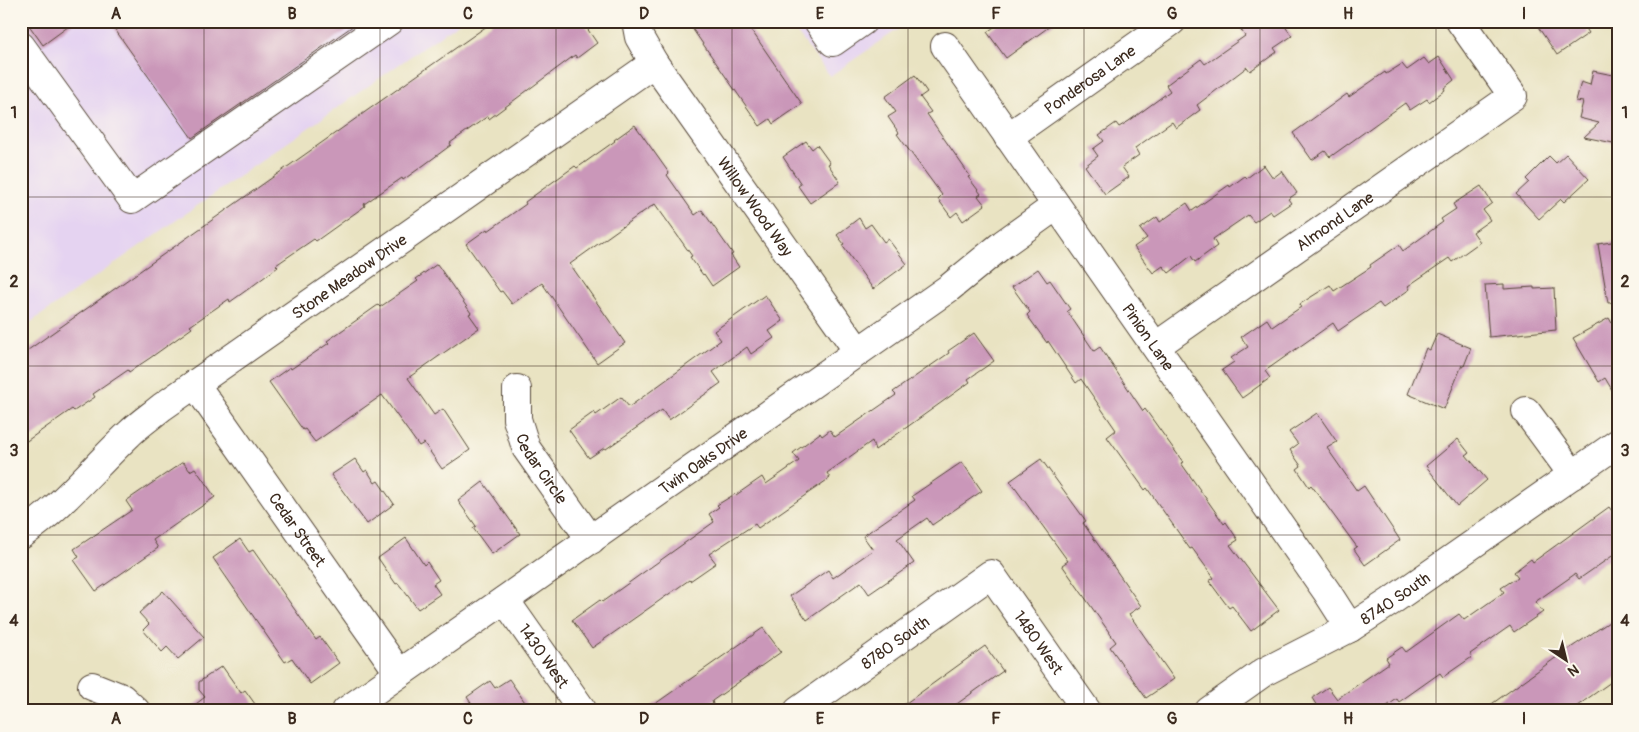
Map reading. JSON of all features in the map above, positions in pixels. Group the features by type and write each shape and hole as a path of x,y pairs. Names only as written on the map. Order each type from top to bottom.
{"street":[{"path":"21,46 132,199 389,21"},
{"path":"636,21 639,37 654,63"},
{"path":"818,21 833,42 863,21"},
{"name":"Ponderosa Lane","path":"1008,137 1172,21"},
{"name":"Almond Lane","path":"1156,346 1512,96 1460,21"},
{"name":"Pinion Lane","path":"945,46 1156,346 1350,628"},
{"name":"Willow Wood Way","path":"654,63 858,351"},
{"name":"Stone Meadow Drive","path":"21,535 55,507 130,432 195,384 654,63"},
{"name":"Twin Oaks Drive","path":"346,711 949,288 1003,244 1056,206"},
{"name":"Cedar Street","path":"195,384 399,673"},
{"name":"Cedar Circle","path":"517,388 517,419 526,448 590,540"},
{"path":"1526,411 1573,475"},
{"name":"8740 South","path":"1209,711 1264,672 1350,628 1398,597 1618,443"},
{"name":"8780 South","path":"798,711 991,574"},
{"name":"1480 West","path":"991,574 1087,711"},
{"name":"1430 West","path":"505,600 582,711"},
{"path":"92,686 122,698 136,711"}],"shaded area":[{"path":"21,21 461,21 21,329"},
{"path":"788,21 910,21 830,76"}],"building":[{"path":"26,21 76,21 43,45"},
{"path":"109,21 360,21 192,138"},
{"path":"494,21 582,21 597,43 577,58 575,55 489,119 488,116 450,143 451,145 424,165 364,204 365,206 316,241 314,239 276,265 278,267 251,287 230,302 229,299 190,326 192,328 150,358 129,372 128,370 93,394 95,397 74,411 72,409 21,445 21,355"},
{"path":"687,21 745,21 802,104 773,124 770,119 760,126"},
{"path":"1003,21 1057,21 1006,58 987,32"},
{"path":"1250,21 1281,21 1292,36 1274,48 1277,52 1250,71 1247,67 1197,105 1200,110 1176,128 1172,122 1135,148 1139,155 1122,167 1129,177 1105,194 1085,166 1098,156 1093,149 1104,141 1099,135 1116,123 1119,127 1129,121 1170,91 1166,85 1201,59 1205,64 1245,36 1240,28"},
{"path":"1534,21 1581,21 1589,33 1557,55"},
{"path":"1439,57 1454,80 1444,88 1445,90 1429,102 1427,99 1410,110 1405,103 1330,157 1325,151 1312,160 1293,133 1347,94 1349,97 1385,72 1386,74 1402,64 1407,70 1424,58 1429,64"},
{"path":"1593,71 1618,76 1618,144 1584,137 1599,123 1579,118 1583,102 1576,101 1581,82 1590,85"},
{"path":"915,75 927,92 920,97 931,112 927,114 970,176 968,177 981,194 978,196 985,205 963,221 957,212 951,217 938,199 942,195 897,134 899,133 888,117 896,112 885,97"},
{"path":"635,125 669,173 667,175 695,215 702,210 733,254 731,255 739,267 712,286 690,257 692,256 655,204 640,214 570,264 625,343 597,363 542,283 512,304 502,291 500,292 466,244 487,229 488,231 526,204 525,202 575,166 577,168"},
{"path":"806,141 812,149 817,145 830,163 828,164 840,182 810,203 798,186 801,184 783,157"},
{"path":"1566,154 1589,179 1564,202 1561,199 1539,219 1516,194 1529,182 1526,179 1549,156 1556,163"},
{"path":"1264,165 1273,178 1282,171 1297,193 1288,199 1291,203 1273,215 1270,211 1254,222 1248,215 1213,239 1217,246 1195,262 1191,256 1169,273 1163,266 1153,273 1134,247 1147,238 1140,229 1157,217 1160,222 1187,203 1192,211 1229,185 1230,187 1245,176 1247,178"},
{"path":"1481,186 1492,203 1483,210 1490,220 1473,232 1480,242 1452,262 1449,258 1408,286 1410,289 1383,308 1379,303 1338,331 1333,323 1265,371 1270,378 1242,398 1222,370 1234,362 1231,358 1248,347 1241,337 1267,319 1272,327 1301,307 1300,304 1330,285 1334,291 1371,267 1370,265 1399,245 1403,251 1443,222 1441,219 1456,209 1453,204"},
{"path":"859,218 865,228 871,224 884,242 888,239 907,264 873,289 837,235"},
{"path":"1618,241 1618,302 1608,303 1598,244"},
{"path":"437,264 471,313 469,314 479,328 408,378 434,415 443,409 470,450 442,469 424,443 419,446 382,395 315,442 305,429 303,430 269,382 329,343 327,341 378,305 380,307 418,281 416,279"},
{"path":"1038,269 1047,282 1050,280 1070,309 1067,311 1094,351 1100,347 1143,411 1145,409 1224,524 1226,522 1238,540 1230,545 1279,610 1251,631 1232,606 1229,608 1209,581 1214,578 1192,548 1190,549 1147,488 1145,490 1107,437 1116,430 1081,379 1076,383 1048,341 1047,343 1027,315 1030,312 1012,287"},
{"path":"1504,284 1504,289 1554,288 1556,330 1489,337 1485,285"},
{"path":"765,295 783,321 769,331 774,338 751,354 747,347 713,372 721,383 669,420 662,410 606,449 604,448 589,458 569,430 594,412 596,415 621,397 629,407 721,340 714,331"},
{"path":"1609,318 1618,334 1618,400 1605,378 1599,382 1573,338"},
{"path":"974,333 994,361 968,379 970,382 875,450 872,441 827,473 830,478 758,528 755,524 709,554 716,563 592,648 572,620 600,600 602,602 714,522 709,514 719,507 717,505 736,495 762,477 766,484 799,461 793,453 820,433 822,436 830,430 835,437 896,395 893,392"},
{"path":"1437,334 1471,348 1444,409 1408,394 1426,348 1430,350"},
{"path":"1317,413 1337,442 1327,448 1357,491 1364,486 1400,540 1365,565 1354,549 1357,547 1297,469 1301,466 1290,450 1298,444 1289,432"},
{"path":"1458,439 1469,453 1466,455 1487,480 1457,506 1426,466"},
{"path":"355,459 364,472 367,470 375,483 378,481 394,504 367,524 331,475"},
{"path":"1041,459 1086,521 1083,523 1141,606 1129,614 1174,679 1146,698 1110,647 1116,642 1062,565 1068,561 1010,481"},
{"path":"183,462 190,471 195,468 215,497 153,540 158,548 96,591 74,560 79,557 74,549 132,510 126,501"},
{"path":"962,462 982,491 932,525 927,518 897,539 914,563 869,594 861,582 807,620 790,596 828,570 833,578 873,550 863,536 915,500 912,496"},
{"path":"483,482 520,534 492,554 473,528 476,526 458,501"},
{"path":"1609,507 1618,519 1618,552 1579,579 1575,574 1535,602 1543,612 1514,632 1510,626 1470,654 1472,657 1443,677 1440,673 1399,702 1397,699 1380,711 1320,711 1312,698 1328,687 1337,699 1389,663 1386,658 1402,647 1406,652 1459,614 1464,620 1504,592 1501,588 1518,577 1514,572 1531,559 1533,562"},
{"path":"406,538 424,565 427,562 439,580 433,584 440,594 418,609 398,583 396,584 378,558"},
{"path":"240,539 249,552 253,550 316,640 320,637 339,663 310,684 292,658 285,662 213,558"},
{"path":"163,591 204,637 178,659 167,647 162,652 143,630 149,624 139,613"},
{"path":"1618,616 1618,677 1570,711 1482,711 1554,659"},
{"path":"763,628 781,652 712,701 713,704 703,711 645,711"},
{"path":"985,646 1003,671 947,711 895,711"},
{"path":"222,666 241,693 245,690 260,711 187,711 205,697 199,690 199,682"},
{"path":"509,679 531,711 476,711 467,697 490,681 495,688"}]}
